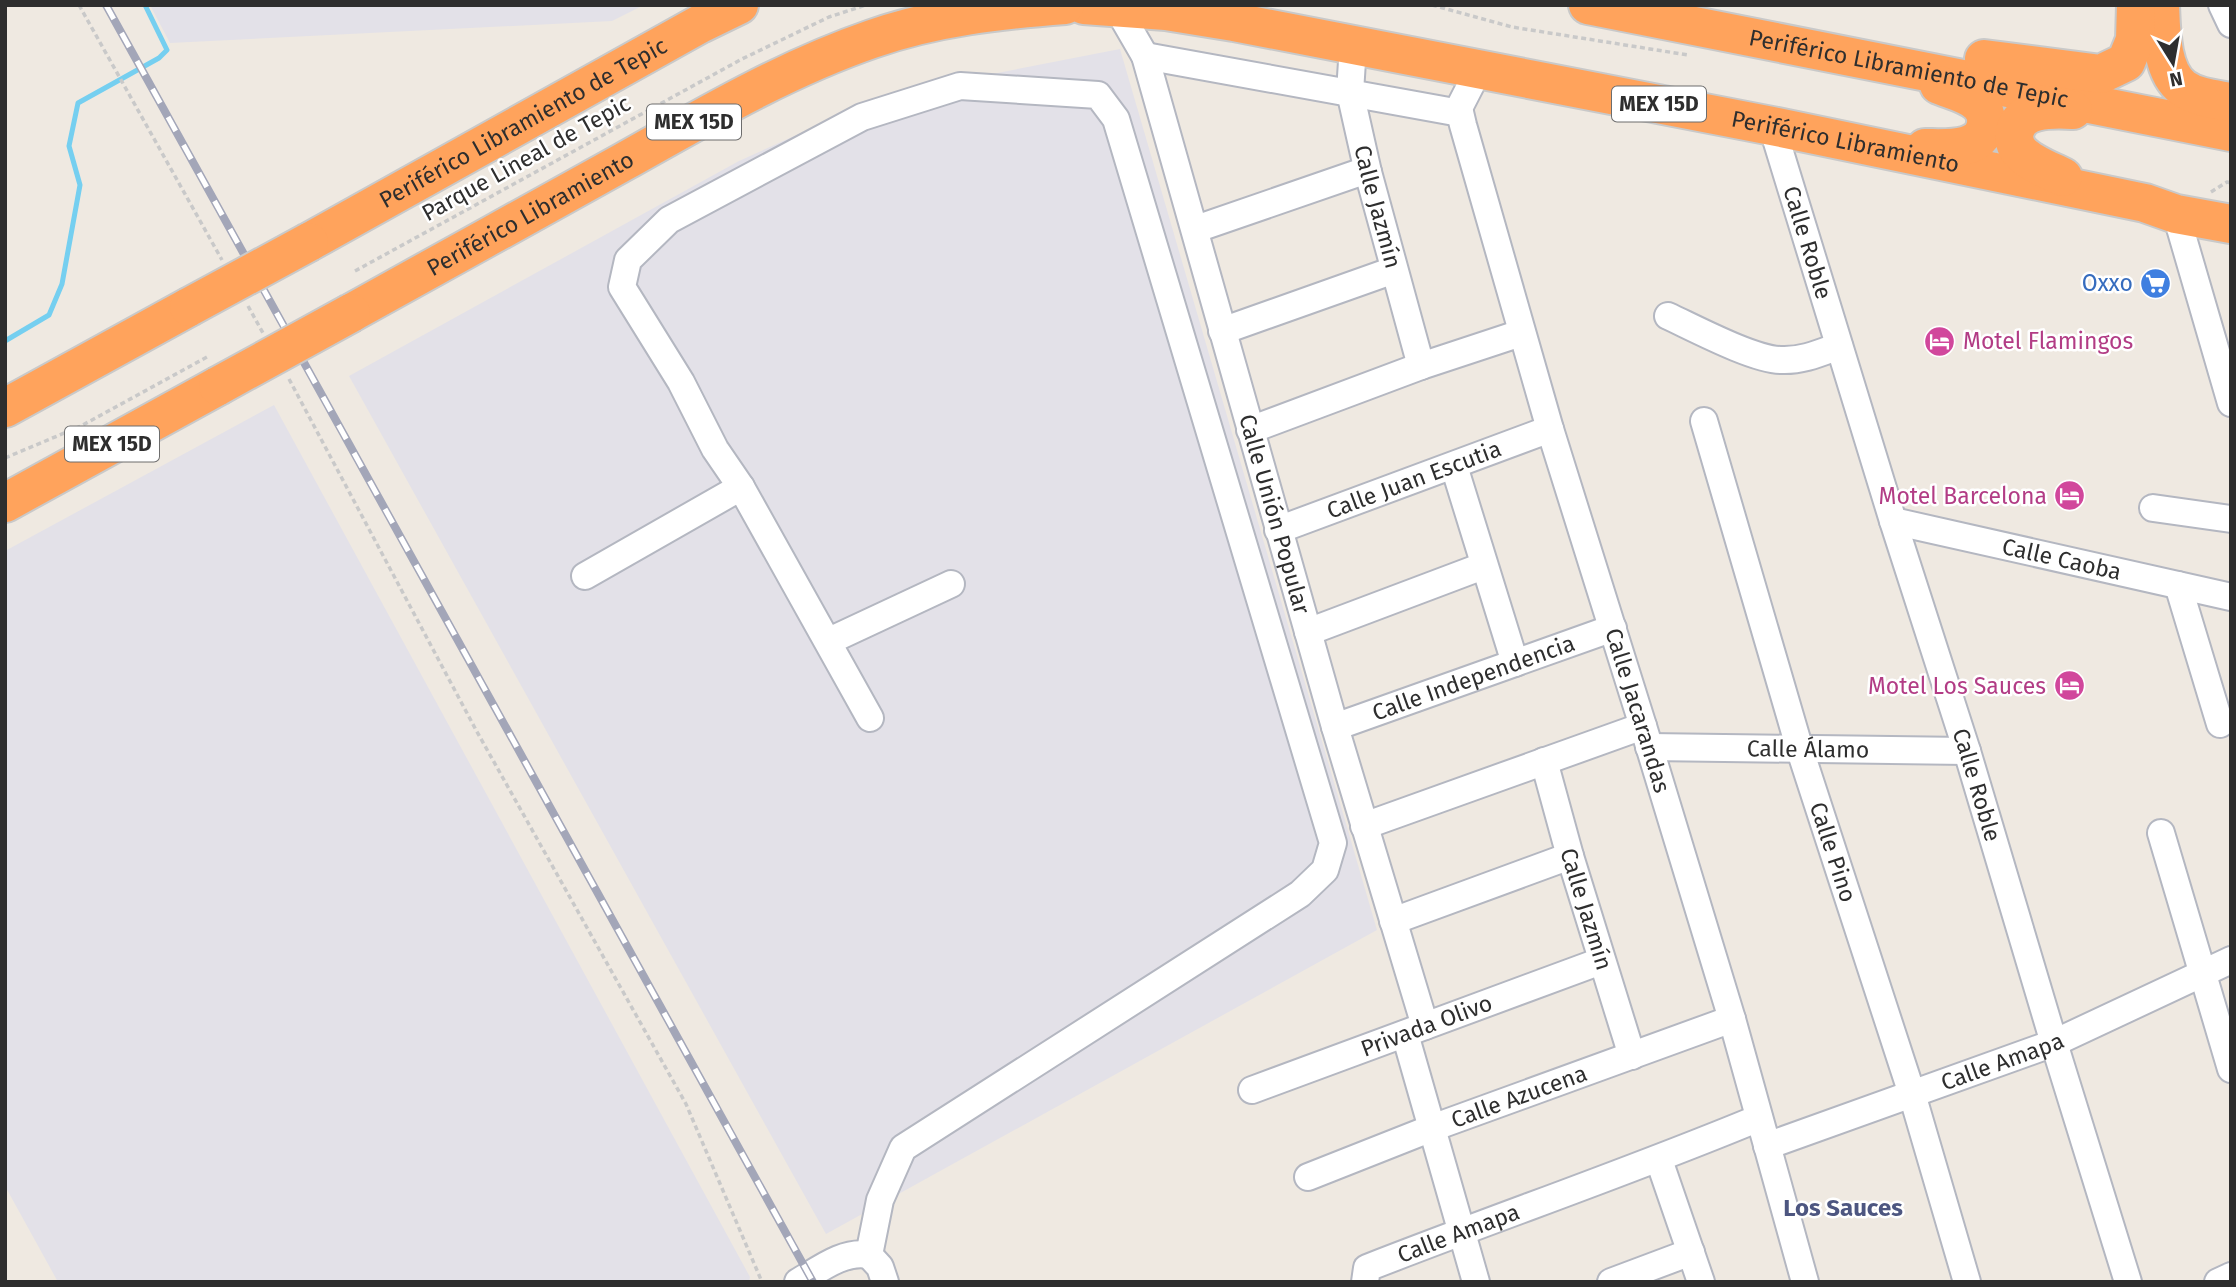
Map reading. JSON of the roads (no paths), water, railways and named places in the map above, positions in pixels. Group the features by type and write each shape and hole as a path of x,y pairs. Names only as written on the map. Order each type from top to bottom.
{"highway":[{"name":"Periférico Libramiento de Tepic","path":"5,408 700,24 739,5"},
{"name":"Periférico Libramiento","path":"5,503 213,371 351,313 736,98 873,38 944,20 1010,9 1065,5"},
{"name":"Periférico Libramiento","path":"1084,5 1166,11 1234,22 1772,126 2096,193 2176,214 2231,224"},
{"name":"Periférico Libramiento de Tepic","path":"1588,5 2231,132"},
{"path":"1703,28 1746,19 1773,19 1937,52 2101,74 2126,62 2148,18"},
{"path":"2148,18 2167,64 2181,87 2199,96 2231,102"},
{"path":"1881,149 1964,146 1978,140 1986,127 1984,111 1973,100 1899,68"},
{"path":"2096,193 2026,157 2016,146 2015,131 2023,118 2042,111 2121,111"}],"street":[{"path":"2222,5 2231,24"},
{"name":"Calle Unión Popular","path":"1116,6 1145,56 1196,229 1278,530 1393,921 1432,1128 1476,1282"},
{"name":"Calle Jazmín","path":"1353,46 1350,92 1368,172 1421,366"},
{"path":"1145,56 1460,113 1463,100 1478,71"},
{"path":"869,1255 880,1200 903,1147 1300,894 1325,870 1333,843 1115,119 1098,96 960,86 862,117 669,220 628,260 622,287 681,382 715,449 741,487 870,718"},
{"name":"Calle Jacarandas","path":"1460,113 1521,333 1732,1019 1805,1282"},
{"name":"Calle Roble","path":"1772,126 1893,521 1967,751 2128,1282"},
{"path":"1196,229 1368,172"},
{"path":"2176,214 2231,403"},
{"path":"1222,331 1394,270"},
{"path":"1668,316 1751,353 1779,360 1808,358 1839,346"},
{"path":"1250,430 1421,366 1521,333"},
{"name":"Calle Pino","path":"1704,421 1800,750 1912,1094 1967,1282"},
{"name":"Calle Juan Escutia","path":"1278,530 1550,429"},
{"path":"1454,466 1515,663"},
{"path":"585,576 741,487"},
{"path":"2153,508 2231,519"},
{"name":"Calle Caoba","path":"1893,521 2231,597"},
{"path":"1308,632 1483,566"},
{"path":"829,641 951,584"},
{"path":"2178,584 2220,724"},
{"name":"Calle Independencia","path":"1335,727 1613,628"},
{"name":"Calle Álamo","path":"1364,826 1544,761 1646,737 1800,750 1967,751"},
{"name":"Calle Jazmín","path":"1544,761 1601,961 1632,1056"},
{"path":"2161,832 2231,1069"},
{"path":"1393,921 1570,856"},
{"name":"Calle Amapa","path":"1767,1146 2054,1044 2231,960"},
{"name":"Privada Olivo","path":"1252,1090 1601,961"},
{"name":"Calle Azucena","path":"1308,1177 1432,1128 1732,1019"},
{"name":"Calle Amapa","path":"1364,1282 1367,1268 1659,1160 1759,1118"},
{"path":"1659,1160 1701,1282"},
{"path":"1611,1282 1691,1252"},
{"path":"798,1282 856,1253 869,1255 880,1267 885,1282"},
{"path":"2218,1282 2231,1276"}],"waterway":[{"path":"5,341 49,315 62,284 80,185 69,146 78,103 159,58 167,50 145,5"}],"railway":[{"path":"106,5 813,1282"}],"place":[{"name":"Oxxo","path":"2156,283"},
{"name":"Motel Flamingos","path":"1940,341"},
{"name":"Motel Barcelona","path":"2070,496"},
{"name":"Motel Los Sauces","path":"2069,686"}],"district":[{"name":"Los Sauces","path":"1843,1208"}]}
